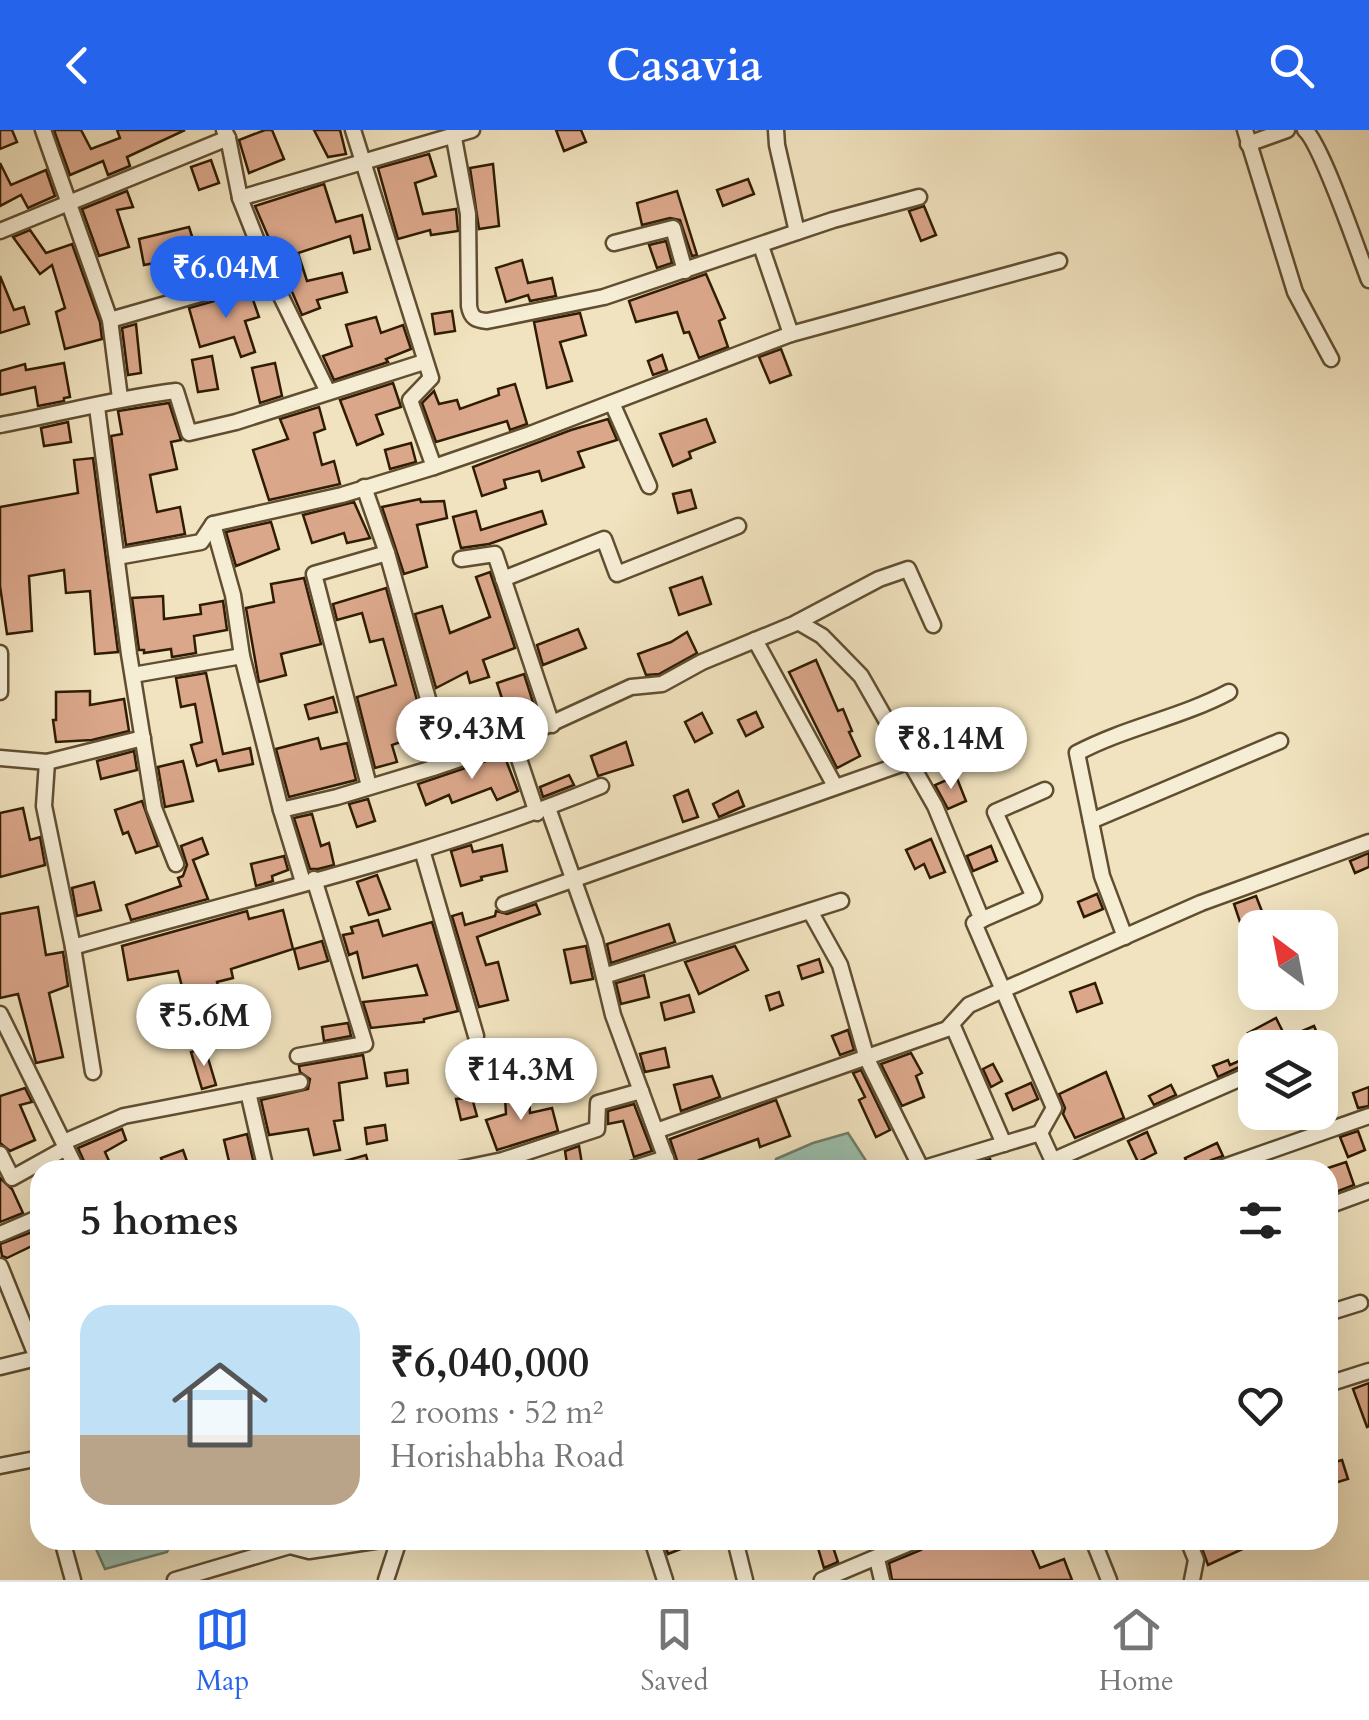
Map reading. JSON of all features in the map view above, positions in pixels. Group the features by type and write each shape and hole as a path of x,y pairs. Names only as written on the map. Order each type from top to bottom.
{"street":[{"path":"43,130 110,320 120,398"},
{"path":"353,130 431,378 410,400 434,467"},
{"path":"240,198 472,130"},
{"path":"776,130 776,145 798,232"},
{"path":"1287,130 1246,137 1295,292 1331,359"},
{"path":"1305,130 1312,136 1369,280"},
{"path":"0,231 226,134 240,198 270,274 328,392"},
{"path":"454,138 468,214 469,306 476,320 488,321 604,297 798,232 919,197"},
{"path":"614,243 673,228 685,271"},
{"path":"761,246 791,334"},
{"path":"117,556 201,542 213,524 342,495 434,467 791,334 1058,261"},
{"path":"110,320 270,274"},
{"path":"0,425 97,407 120,398 176,391 188,433 236,422 424,362"},
{"path":"612,402 649,486"},
{"path":"97,407 154,808 176,864"},
{"path":"364,486 387,552 446,764"},
{"path":"213,524 233,595 242,656 281,810 364,1044 298,1056"},
{"path":"503,579 604,540 617,574 738,526"},
{"path":"369,786 314,574 387,552"},
{"path":"461,559 495,554 552,725"},
{"path":"281,810 337,798 446,764 552,725 631,687 662,684 702,662 798,622 879,579 908,569 933,625"},
{"path":"798,622 822,636 861,676 935,806 982,920"},
{"path":"755,640 835,786"},
{"path":"0,653 0,692"},
{"path":"133,675 242,656"},
{"path":"1124,937 1102,876 1077,753 1112,735 1200,707 1229,692"},
{"path":"0,758 47,762 143,738"},
{"path":"513,741 574,882 614,1015 667,1160"},
{"path":"1091,821 1280,742"},
{"path":"504,904 910,761"},
{"path":"47,762 44,806 73,947 92,1072"},
{"path":"73,947 422,850 543,810 601,786"},
{"path":"952,1160 1040,1133 1054,1108 974,923 1034,897 995,812 1045,790"},
{"path":"656,1131 947,1029 970,1005 1003,990 1200,903 1369,842"},
{"path":"422,850 476,1036"},
{"path":"604,976 841,901"},
{"path":"810,911 840,965 867,1058 918,1160"},
{"path":"0,1014 72,1160"},
{"path":"952,1024 1004,1144"},
{"path":"1067,1160 1238,1080"},
{"path":"41,1160 124,1116 300,1082"},
{"path":"517,1160 597,1129 598,1103 641,1091"},
{"path":"248,1092 264,1160"},
{"path":"1244,1160 1369,1116"},
{"path":"1040,1133 1054,1160"},
{"path":"0,1154 12,1178 30,1167"},
{"path":"1338,1203 1369,1192"},
{"path":"0,1234 30,1221"},
{"path":"0,1266 30,1341"},
{"path":"1338,1310 1360,1303"},
{"path":"0,1367 30,1360"},
{"path":"1338,1381 1369,1371"},
{"path":"0,1466 30,1460"},
{"path":"65,1550 73,1580"},
{"path":"175,1580 276,1550"},
{"path":"386,1580 396,1550"},
{"path":"655,1550 665,1580"},
{"path":"738,1550 745,1580"},
{"path":"822,1580 897,1550"},
{"path":"1096,1550 1109,1580"},
{"path":"1192,1550 1196,1560 1192,1580"},
{"path":"877,1560 882,1580"}],"shaded area":[{"path":"848,1133 866,1160 776,1160"},
{"path":"96,1550 168,1550 167,1552 105,1569"}],"building":[{"path":"0,130 12,130 17,142 0,149"},
{"path":"54,130 81,130 91,149 120,138 117,130 185,130 127,157 130,166 108,175 103,161 70,175"},
{"path":"272,130 284,159 249,173 239,140"},
{"path":"314,130 340,130 346,154 328,157"},
{"path":"556,130 581,130 586,142 564,151"},
{"path":"429,154 436,176 415,183 423,214 456,209 458,231 431,235 430,230 398,239 378,168"},
{"path":"211,160 219,183 199,190 191,167"},
{"path":"0,163 11,185 46,170 55,196 28,208 21,195 0,206"},
{"path":"493,164 499,226 479,229 470,168"},
{"path":"748,179 754,194 723,206 717,190"},
{"path":"324,184 336,222 362,215 370,249 354,253 350,236 298,253 307,281 342,273 347,292 317,300 320,308 302,315 255,206"},
{"path":"127,191 133,207 117,210 129,247 99,256 82,209"},
{"path":"677,191 697,255 692,256 680,220 670,218 642,225 637,203"},
{"path":"924,206 936,235 921,241 909,211"},
{"path":"189,227 198,255 144,265 139,239"},
{"path":"30,230 46,253 72,244 100,322 102,339 65,349 56,312 65,308 52,265 40,274 13,237"},
{"path":"666,241 672,263 657,268 649,245"},
{"path":"522,260 528,283 552,278 556,296 530,301 528,295 506,302 496,268"},
{"path":"220,273 221,277 183,288 181,282"},
{"path":"706,274 725,318 719,321 728,347 699,358 677,312 636,322 629,301"},
{"path":"0,276 14,310 24,307 29,324 0,333"},
{"path":"250,291 259,317 245,321 255,352 241,357 234,337 200,347 189,308"},
{"path":"452,311 455,331 435,334 432,314"},
{"path":"580,313 586,335 560,342 572,381 547,388 534,322"},
{"path":"376,317 381,333 403,325 411,349 386,359 388,362 334,380 323,356 352,346 346,325"},
{"path":"136,324 141,373 128,375 122,328"},
{"path":"781,349 791,375 770,383 759,357"},
{"path":"662,355 667,370 653,375 648,361"},
{"path":"212,356 218,389 198,392 192,360"},
{"path":"64,363 70,397 64,401 38,406 35,387 0,395 0,371 25,364 26,370"},
{"path":"275,363 282,396 260,403 252,368"},
{"path":"393,383 401,407 376,415 383,434 357,445 340,400"},
{"path":"515,384 527,424 510,430 507,421 436,442 422,403 434,391 439,404 457,400 460,409 499,395 498,389"},
{"path":"169,403 181,440 171,442 177,469 150,475 157,512 180,507 185,534 126,545 111,436 122,434 118,411"},
{"path":"319,407 325,429 314,433 322,465 334,461 340,484 269,500 253,450 288,439 280,419"},
{"path":"608,419 617,440 578,452 584,467 542,481 539,471 504,480 506,488 482,496 473,467"},
{"path":"706,419 715,442 689,452 691,458 673,466 660,434"},
{"path":"68,422 71,442 44,446 41,428"},
{"path":"411,443 416,462 390,469 385,450"},
{"path":"93,458 118,652 95,654 90,591 66,593 64,570 29,576 32,631 7,634 0,586 0,507 78,493 74,460"},
{"path":"691,490 696,508 678,513 673,494"},
{"path":"420,499 444,501 447,518 417,525 427,567 404,574 382,507"},
{"path":"354,502 370,538 347,543 344,533 312,543 303,515"},
{"path":"476,511 481,530 542,511 546,524 489,544 461,548 453,517"},
{"path":"271,522 279,549 236,566 226,532"},
{"path":"490,572 515,648 483,660 489,677 470,683 467,672 436,688 415,614 442,606 450,633 490,617 476,577"},
{"path":"702,577 711,604 679,615 670,588"},
{"path":"304,578 321,644 281,654 286,675 259,682 246,608 274,602 271,584"},
{"path":"386,588 426,733 392,745 397,762 375,768 357,697 396,685 383,639 370,642 362,613 337,620 333,604"},
{"path":"163,596 164,619 201,614 200,605 223,601 227,630 194,636 196,653 172,657 171,649 144,653 139,650 132,598"},
{"path":"578,629 586,648 543,665 537,645"},
{"path":"687,632 697,653 659,674 646,675 638,654"},
{"path":"816,660 838,711 843,709 860,756 837,768 789,672"},
{"path":"206,673 223,754 250,748 253,764 219,771 216,760 197,766 191,745 202,742 195,704 181,707 176,678"},
{"path":"524,674 538,718 509,731 452,747 446,724 470,716 473,727 508,717 497,683"},
{"path":"90,691 90,705 124,699 129,731 92,740 56,742 56,692"},
{"path":"333,697 337,712 309,719 305,705"},
{"path":"756,712 763,727 746,736 738,720"},
{"path":"702,713 712,733 695,742 685,722"},
{"path":"318,738 321,749 347,743 356,780 289,797 276,749"},
{"path":"626,742 633,765 598,776 591,756"},
{"path":"134,751 137,770 101,779 97,761"},
{"path":"504,755 518,791 497,800 491,788 452,803 449,795 426,805 418,784"},
{"path":"183,761 193,801 165,807 158,767"},
{"path":"569,775 574,785 543,797 540,787"},
{"path":"956,776 966,801 948,809 935,785"},
{"path":"688,790 698,817 683,822 674,796"},
{"path":"738,791 744,806 719,817 713,804"},
{"path":"368,799 375,821 357,827 349,804"},
{"path":"142,801 158,846 136,853 128,832 123,834 115,810"},
{"path":"23,808 30,840 40,837 45,865 0,877 0,813"},
{"path":"312,814 321,846 329,843 334,865 310,869 294,818"},
{"path":"202,838 208,854 193,860 208,899 131,920 126,905 181,886 178,878 187,865 181,846"},
{"path":"931,839 945,872 930,878 924,864 915,869 906,850"},
{"path":"471,845 473,852 502,845 507,871 461,886 451,851"},
{"path":"991,846 997,861 973,871 967,856"},
{"path":"1369,853 1369,867 1355,873 1350,861"},
{"path":"284,856 288,870 272,876 273,881 256,886 251,864"},
{"path":"377,875 390,909 369,915 357,882"},
{"path":"94,882 101,910 77,916 72,888"},
{"path":"1097,894 1103,909 1084,917 1078,902"},
{"path":"1256,896 1261,910 1238,910 1238,916 1234,904"},
{"path":"536,904 540,914 477,937 486,965 498,962 508,1000 479,1007 452,916 462,913 465,925 495,916 496,911 507,914"},
{"path":"38,907 46,955 63,952 68,986 49,993 63,1057 36,1063 18,994 0,998 0,914"},
{"path":"283,910 293,949 231,969 233,978 217,982 225,1010 235,1008 241,1034 197,1046 178,971 128,980 122,946 247,911 249,919"},
{"path":"378,920 383,936 432,922 458,1011 424,1022 371,1028 363,1002 427,995 417,965 363,978 357,952 349,955 343,935 353,933 351,927"},
{"path":"669,924 675,942 611,963 607,944"},
{"path":"322,941 328,961 299,969 294,949"},
{"path":"586,946 593,979 571,983 564,950"},
{"path":"735,946 748,970 699,994 685,962"},
{"path":"819,959 823,972 802,979 798,966"},
{"path":"644,975 649,997 621,1004 616,983"},
{"path":"1095,983 1102,1003 1077,1012 1070,992"},
{"path":"779,992 783,1005 770,1010 766,996"},
{"path":"689,995 694,1012 665,1020 661,1003"},
{"path":"1276,1018 1282,1030 1254,1030"},
{"path":"348,1023 351,1036 324,1041 322,1027"},
{"path":"848,1030 854,1050 840,1055 832,1036"},
{"path":"205,1048 216,1085 202,1089 191,1052"},
{"path":"665,1048 669,1067 645,1072 640,1054"},
{"path":"534,1052 538,1069 517,1073 514,1056"},
{"path":"911,1053 922,1073 916,1076 924,1097 902,1106 881,1064"},
{"path":"363,1055 367,1078 339,1083 343,1120 334,1121 340,1150 314,1155 308,1129 269,1135 261,1100 308,1089 310,1079 300,1072 299,1066"},
{"path":"1228,1060 1230,1065 1238,1062 1238,1068 1218,1077 1213,1066"},
{"path":"993,1064 1002,1081 991,1087 983,1069"},
{"path":"407,1070 408,1083 387,1086 385,1073"},
{"path":"861,1070 890,1130 876,1137 859,1100 865,1097 853,1073"},
{"path":"1106,1072 1124,1118 1075,1138 1063,1114 1065,1108 1059,1094"},
{"path":"712,1076 720,1097 681,1111 674,1085"},
{"path":"1031,1083 1038,1099 1013,1110 1006,1094"},
{"path":"1171,1085 1176,1095 1154,1105 1149,1096"},
{"path":"1369,1087 1369,1106 1358,1108 1353,1093"},
{"path":"25,1088 32,1102 20,1105 35,1140 10,1151 0,1143 0,1096"},
{"path":"529,1096 530,1113 552,1108 558,1131 497,1150 486,1120 506,1114 505,1097"},
{"path":"472,1098 477,1116 461,1120 456,1099"},
{"path":"776,1100 790,1136 760,1147 758,1139 699,1160 677,1160 670,1139"},
{"path":"634,1104 652,1151 634,1157 623,1121 608,1124 608,1111"},
{"path":"385,1125 387,1140 367,1144 365,1128"},
{"path":"122,1129 126,1140 105,1152 109,1160 83,1160 78,1148"},
{"path":"1358,1131 1365,1150 1348,1157 1340,1137"},
{"path":"1147,1132 1156,1153 1137,1160 1128,1141"},
{"path":"247,1134 253,1160 229,1160 224,1140"},
{"path":"1217,1143 1223,1156 1211,1160 1185,1158"},
{"path":"579,1146 581,1160 566,1160 565,1151"},
{"path":"183,1150 186,1160 162,1160"},
{"path":"1346,1162 1354,1185 1338,1191 1338,1165"},
{"path":"0,1178 12,1189 23,1213 0,1222"},
{"path":"30,1233 30,1247 7,1258 2,1256 0,1244"},
{"path":"1369,1383 1369,1426 1367,1427 1353,1389"},
{"path":"1342,1460 1348,1479 1338,1482 1338,1461"},
{"path":"819,1550 834,1550 838,1562 824,1568"},
{"path":"921,1550 1032,1550 1040,1568 1064,1559 1072,1580 892,1580 889,1563"},
{"path":"1203,1550 1240,1550 1208,1565"}]}
